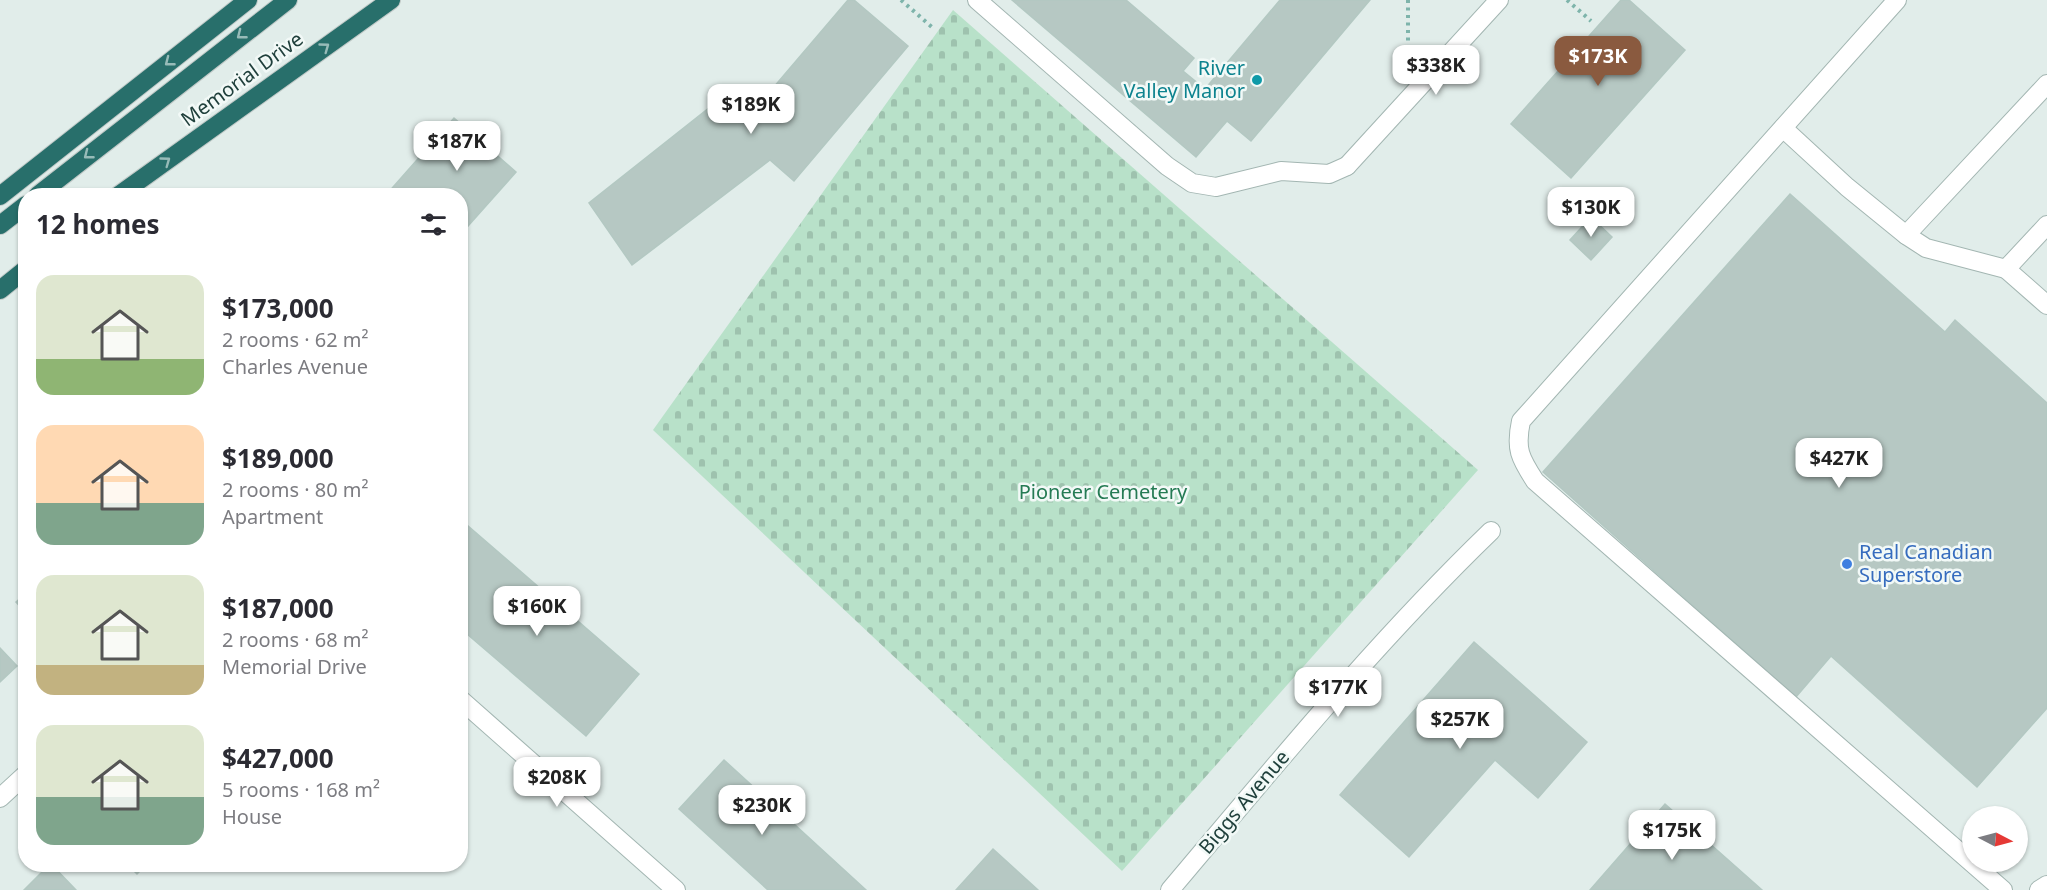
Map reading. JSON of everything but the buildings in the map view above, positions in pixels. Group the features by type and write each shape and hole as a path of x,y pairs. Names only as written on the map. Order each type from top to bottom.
{"highway":[{"path":"0,196 248,0"},
{"name":"Memorial Drive","path":"47,188 288,0"},
{"name":"Memorial Drive","path":"129,188 391,0"},
{"path":"0,225 18,211"},
{"path":"0,290 18,275"}],"street":[{"path":"977,0 1167,166 1192,183 1216,187 1281,171 1329,174 1347,166 1499,0"},
{"path":"1897,0 1521,421 1516,441 1521,459 1535,481 2003,890"},
{"path":"1906,236 2047,84"},
{"path":"1783,128 1906,236 1926,248 2006,269 2047,305"},
{"path":"2006,269 2047,225"},
{"name":"Biggs Avenue","path":"1170,890 1331,699 1445,576 1491,531"},
{"path":"468,706 676,890"},
{"path":"0,798 18,781"},
{"path":"2039,890 2047,885"}],"path":[{"path":"902,0 933,28"},
{"path":"1407,0 1408,102"},
{"path":"1568,0 1591,21"}],"green space":[{"name":"Pioneer Cemetery","path":"953,10 1478,470 1122,871 653,430"}],"place":[{"name":"River Valley Manor","path":"1257,80"},
{"name":"Real Canadian Superstore","path":"1847,564"}]}
